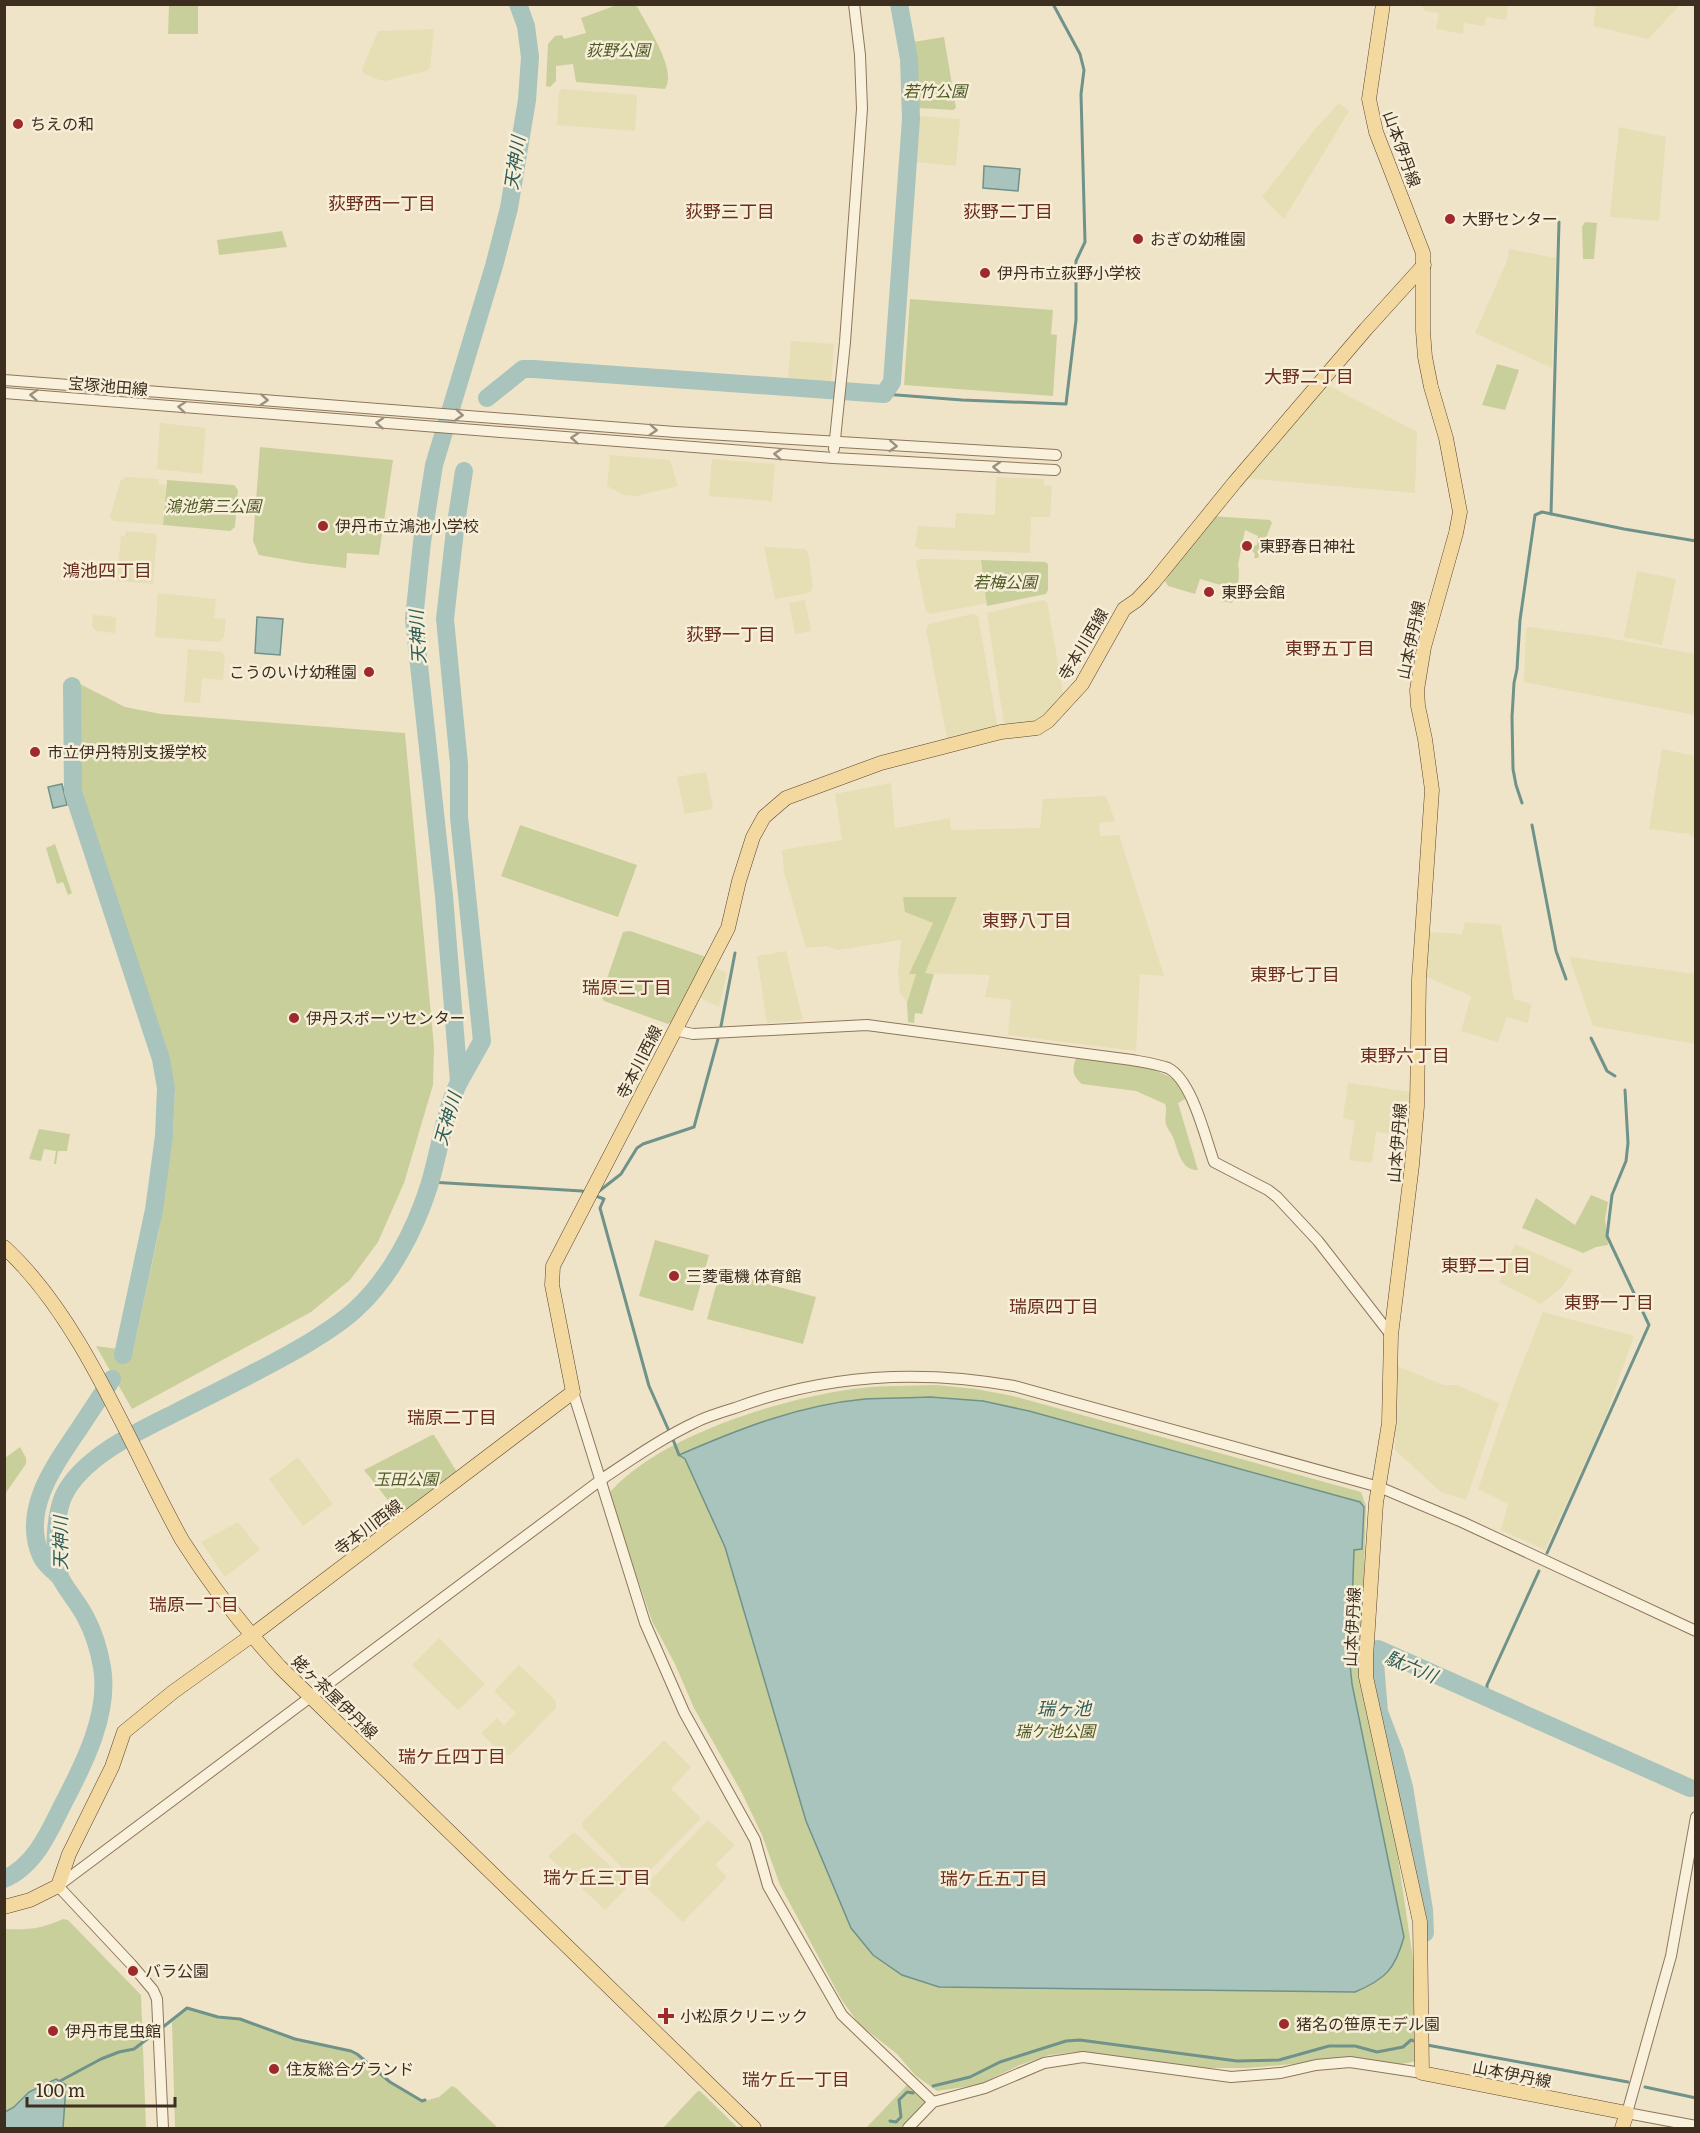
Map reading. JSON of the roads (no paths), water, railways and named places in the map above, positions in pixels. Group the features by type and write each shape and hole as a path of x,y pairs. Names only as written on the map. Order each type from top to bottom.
{"main road":[{"name":"山本伊丹線","path":"1383,4 1369,99 1370,112 1420,242 1424,265 1425,357 1446,438 1460,512 1424,647 1417,690 1432,778 1432,802 1419,979 1415,1138 1391,1335 1389,1423 1379,1487 1366,1645 1366,1677 1420,1922 1422,2073 1627,2113"},
{"name":"寺本川西線","path":"58,1886 69,1854 112,1767 124,1732 573,1392 552,1285 556,1258 731,921 739,881 753,837 770,810 799,792 873,765 991,735 1043,725 1082,684 1124,609 1137,600 1153,583 1366,328 1424,265"},
{"name":"姥ヶ茶屋伊丹線","path":"4,1247 43,1291 74,1335 188,1549 206,1577 251,1636 754,2128"},
{"path":"4,1907 30,1900 58,1886"},
{"path":"1622,2128 1627,2113"}],"street":[{"path":"833,458 862,109 860,55 854,4"},
{"path":"4,380 675,432 1056,455"},
{"name":"宝塚池田線","path":"4,393 833,458 1055,470"},
{"path":"674,1030 693,1034 867,1025 1132,1060 1168,1068 1179,1076 1187,1087 1214,1162 1277,1197 1318,1241 1391,1335"},
{"path":"163,2128 157,1999 153,1990 131,1964 58,1886 602,1479 661,1440 688,1426 760,1399 811,1385 854,1378 936,1376 1014,1386 1379,1487 1462,1522 1695,1631"},
{"path":"573,1392 645,1623 684,1712 755,1840 768,1886 842,2015 933,2102"},
{"path":"1695,1817 1671,1956 1627,2113 1695,2126"},
{"path":"909,2128 933,2102 985,2088 1044,2063 1083,2057 1231,2077 1281,2073 1316,2065 1350,2062 1422,2073"}],"water":[{"path":"984,166 1020,169 1018,191 983,188"},
{"path":"257,617 283,619 280,655 255,653"},
{"path":"62,784 67,805 53,808 48,787"},
{"name":"瑞ヶ池","path":"930,1397 983,1401 1029,1411 1360,1502 1364,1507 1362,1549 1354,1550 1350,1664 1352,1684 1404,1937 1393,1965 1382,1977 1355,1992 939,1987 902,1975 873,1955 851,1928 806,1821 725,1547 685,1459 679,1455 747,1427 793,1412 865,1399"},
{"path":"56,2079 66,2085 63,2128 5,2128 5,2112 14,2107 29,2092"}],"waterway":[{"name":"天神川","path":"4,1879 24,1866 46,1837 87,1755 99,1720 102,1702 102,1667 96,1642 86,1618 61,1579 56,1561 58,1516 63,1497 83,1470 112,1447 305,1345 344,1319 368,1297 380,1283 409,1236 429,1186 445,1120 459,1082 444,896 414,619 422,542 434,465 494,266 509,208 527,100 530,57 526,26 518,4"},
{"path":"487,398 523,369 884,394 892,382 911,119 909,59 899,4"},
{"path":"884,394 1066,404 1076,320 1076,261 1085,242 1081,94 1084,70 1080,54 1053,4"},
{"path":"1551,514 1559,222"},
{"path":"459,1082 482,1041 459,817 459,764 445,619 464,471"},
{"path":"1522,803 1513,769 1512,717 1520,620 1535,515 1542,512 1696,541"},
{"path":"72,686 73,792 161,1059 166,1088 164,1136 154,1210 123,1355"},
{"path":"1532,825 1556,951 1566,979"},
{"path":"721,1026 735,953"},
{"path":"1591,1038 1607,1071 1615,1076"},
{"path":"598,1192 621,1174 637,1148 694,1127 718,1039"},
{"path":"1547,1553 1649,1325 1607,1236 1612,1195 1626,1161 1628,1143 1625,1090"},
{"path":"430,1182 587,1193"},
{"path":"593,1195 604,1199 600,1208 649,1386 669,1431"},
{"path":"60,1577 41,1556 36,1539 35,1522 38,1505 51,1473 112,1379"},
{"path":"672,1437 679,1455"},
{"path":"1491,1699 1487,1693 1487,1685 1539,1571"},
{"name":"駄六川","path":"1425,1933 1424,1910 1404,1787 1395,1754 1379,1712 1374,1651 1378,1649 1690,1788"},
{"path":"163,2027 187,2008 218,2017 240,2019 295,2039 351,2051 390,2082 422,2101 425,2100"},
{"path":"60,2081 101,2059 134,2049 155,2033"},
{"path":"933,2086 970,2077 1000,2062 1066,2041 1080,2040 1237,2061 1279,2060 1329,2046 1355,2046 1377,2052 1403,2047 1411,2040 1418,2042"},
{"path":"1427,2045 1628,2082"},
{"path":"1645,2087 1696,2098"},
{"path":"890,2121 896,2122 901,2117 899,2100 907,2092 913,2093"}],"place":[{"name":"ちえの和","path":"18,124"},
{"name":"大野センター","path":"1450,219"},
{"name":"おぎの幼稚園","path":"1138,239"},
{"name":"伊丹市立荻野小学校","path":"985,273"},
{"name":"伊丹市立鴻池小学校","path":"323,526"},
{"name":"東野春日神社","path":"1247,546"},
{"name":"東野会館","path":"1209,592"},
{"name":"こうのいけ幼稚園","path":"369,672"},
{"name":"市立伊丹特別支援学校","path":"35,752"},
{"name":"伊丹スポーツセンター","path":"294,1018"},
{"name":"三菱電機 体育館","path":"674,1276"},
{"name":"バラ公園","path":"133,1971"},
{"name":"小松原クリニック","path":"666,2016"},
{"name":"猪名の笹原モデル園","path":"1284,2024"},
{"name":"伊丹市昆虫館","path":"53,2031"},
{"name":"住友総合グランド","path":"274,2069"}],"district":[{"name":"荻野西一丁目","path":"382,204"},
{"name":"荻野三丁目","path":"730,212"},
{"name":"荻野二丁目","path":"1008,212"},
{"name":"大野二丁目","path":"1309,377"},
{"name":"鴻池四丁目","path":"107,571"},
{"name":"荻野一丁目","path":"731,635"},
{"name":"東野五丁目","path":"1330,649"},
{"name":"東野八丁目","path":"1027,921"},
{"name":"東野七丁目","path":"1295,975"},
{"name":"瑞原三丁目","path":"627,988"},
{"name":"東野六丁目","path":"1405,1056"},
{"name":"東野二丁目","path":"1486,1266"},
{"name":"東野一丁目","path":"1609,1303"},
{"name":"瑞原四丁目","path":"1054,1307"},
{"name":"瑞原二丁目","path":"452,1418"},
{"name":"瑞原一丁目","path":"194,1605"},
{"name":"瑞ケ丘四丁目","path":"452,1757"},
{"name":"瑞ケ丘三丁目","path":"597,1878"},
{"name":"瑞ケ丘五丁目","path":"994,1879"},
{"name":"瑞ケ丘一丁目","path":"796,2080"}],"park label":[{"name":"荻野公園","path":"618,50"},
{"name":"若竹公園","path":"935,91"},
{"name":"鴻池第三公園","path":"213,506"},
{"name":"若梅公園","path":"1005,582"},
{"name":"玉田公園","path":"406,1479"},
{"name":"瑞ケ池公園","path":"1055,1731"}]}
